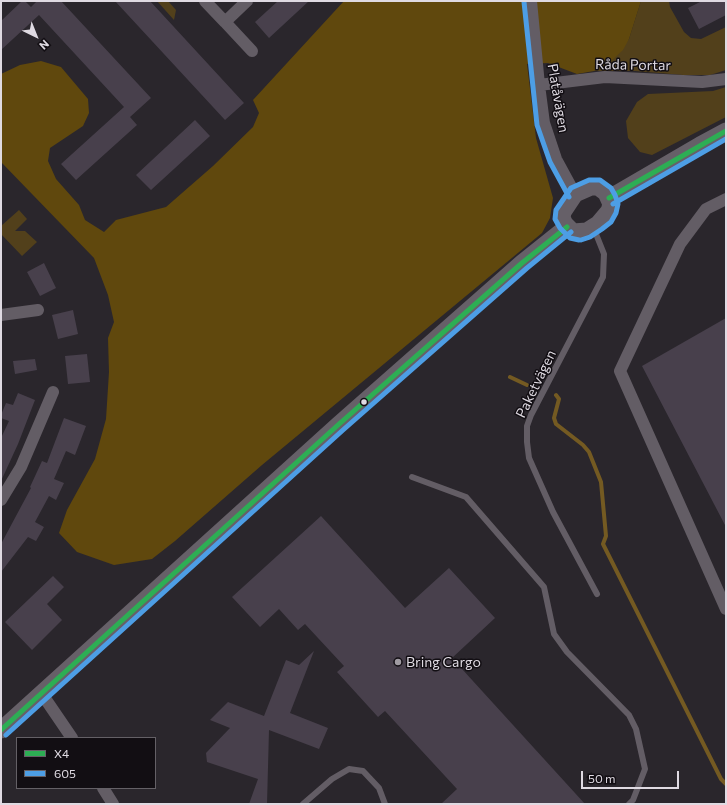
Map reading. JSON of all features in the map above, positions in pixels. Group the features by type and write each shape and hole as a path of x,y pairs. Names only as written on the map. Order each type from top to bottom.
{"street":[{"path":"205,1 252,51"},
{"path":"225,22 247,1"},
{"name":"Platåvägen","path":"531,1 544,123 556,159 575,194"},
{"name":"Råda Portar","path":"539,85 605,77 702,82 726,79"},
{"path":"609,198 686,153 726,132"},
{"path":"591,187 598,187 609,198 611,204 610,211 604,218 592,227 580,233 574,232 567,227 562,218 563,212 575,194 591,187"},
{"path":"726,199 706,209 680,244 620,371 726,609"},
{"path":"1,730 338,425 517,268 567,227"},
{"path":"1,314 38,310"},
{"path":"1,500 21,467 53,392"},
{"path":"42,694 71,737"},
{"path":"104,789 113,804"}],"lane":[{"name":"Paketvägen","path":"592,227 601,243 604,254 603,277 530,415 527,426 527,442 529,458 553,512 597,594"},
{"path":"412,477 466,497 544,587 554,634 567,652 628,715 636,729 645,769 633,800 629,804"},
{"path":"303,804 332,779 349,769 363,771 379,788 385,804"}],"shaded area":[{"path":"157,1 168,1 176,10 174,20"},
{"path":"344,1 641,1 629,39 623,50 609,63 594,71 577,74 548,63 527,64 536,138 553,198 550,218 542,233 262,465 175,541 152,559 114,565 77,552 59,533 67,510 95,459 106,419 109,372 108,338 114,322 108,295 94,258 1,162 1,74 20,65 41,61 61,67 88,99 89,113 83,126 50,148 48,161 56,179 79,205 85,220 104,232 116,220 166,207 213,166 253,127 259,113 253,100"},
{"path":"641,1 669,1 670,7 684,32 691,38 701,39 726,27 726,70 710,75 683,75 635,71 594,71 609,63 629,39"},
{"path":"726,87 726,117 652,155 640,152 628,138 626,121 637,102 648,94 713,91"},
{"path":"19,210 27,219 15,231 25,231 37,242 22,256 1,234 1,226"}],"building":[{"path":"22,1 25,1 31,7 37,1 61,1 151,98 130,117 137,125 76,180 61,164 124,107 39,15 1,50 1,21"},
{"path":"115,1 150,1 244,103 225,120"},
{"path":"278,1 309,1 269,38 255,22"},
{"path":"702,1 726,1 726,15 699,29 688,8"},
{"path":"195,120 210,136 151,190 136,175"},
{"path":"44,263 56,288 40,296 27,272"},
{"path":"73,310 78,334 58,339 52,315"},
{"path":"726,318 726,527 642,366"},
{"path":"87,354 90,382 68,384 65,356"},
{"path":"35,359 37,370 15,374 13,361"},
{"path":"18,393 35,400 18,444 1,481 1,438 9,421 1,418 1,415 6,403 13,405"},
{"path":"64,418 86,426 75,455 66,451 54,479 64,483 56,500 49,496 35,522 44,527 36,541 28,537 1,572 1,544 31,488 30,487 42,461 47,463"},
{"name":"Bring Cargo","path":"321,516 405,608 449,568 495,618 452,658 585,804 441,804 457,789 385,711 378,717 337,672 344,666 305,624 298,630 279,609 260,627 232,597"},
{"path":"53,576 64,587 47,604 62,620 32,650 5,622"},
{"path":"314,651 290,713 328,728 319,749 269,730 267,804 249,804 258,779 207,762 206,753 230,728 210,720 228,702 264,716 286,660 299,665"}],"waterway":[{"path":"510,377 527,385"},
{"path":"556,395 559,399 554,418 556,424 583,445 589,452 601,482 606,536 603,544 721,779 726,784"}],"transit line":[{"name":"605","path":"524,2 537,125 550,162 569,197"},
{"name":"X4","path":"609,198 726,131"},
{"name":"605","path":"613,204 726,139"},
{"name":"605","path":"579,240 570,238 560,228 555,219 556,210 571,188 589,180 600,180 611,188 615,195 618,204 616,213 611,222 602,229 590,237 581,240"},
{"name":"X4","path":"1,730 338,425 522,263 567,227"},
{"name":"605","path":"6,735 343,430 527,268 571,232"}],"place":[{"name":"Bring Cargo","path":"398,662"}]}
